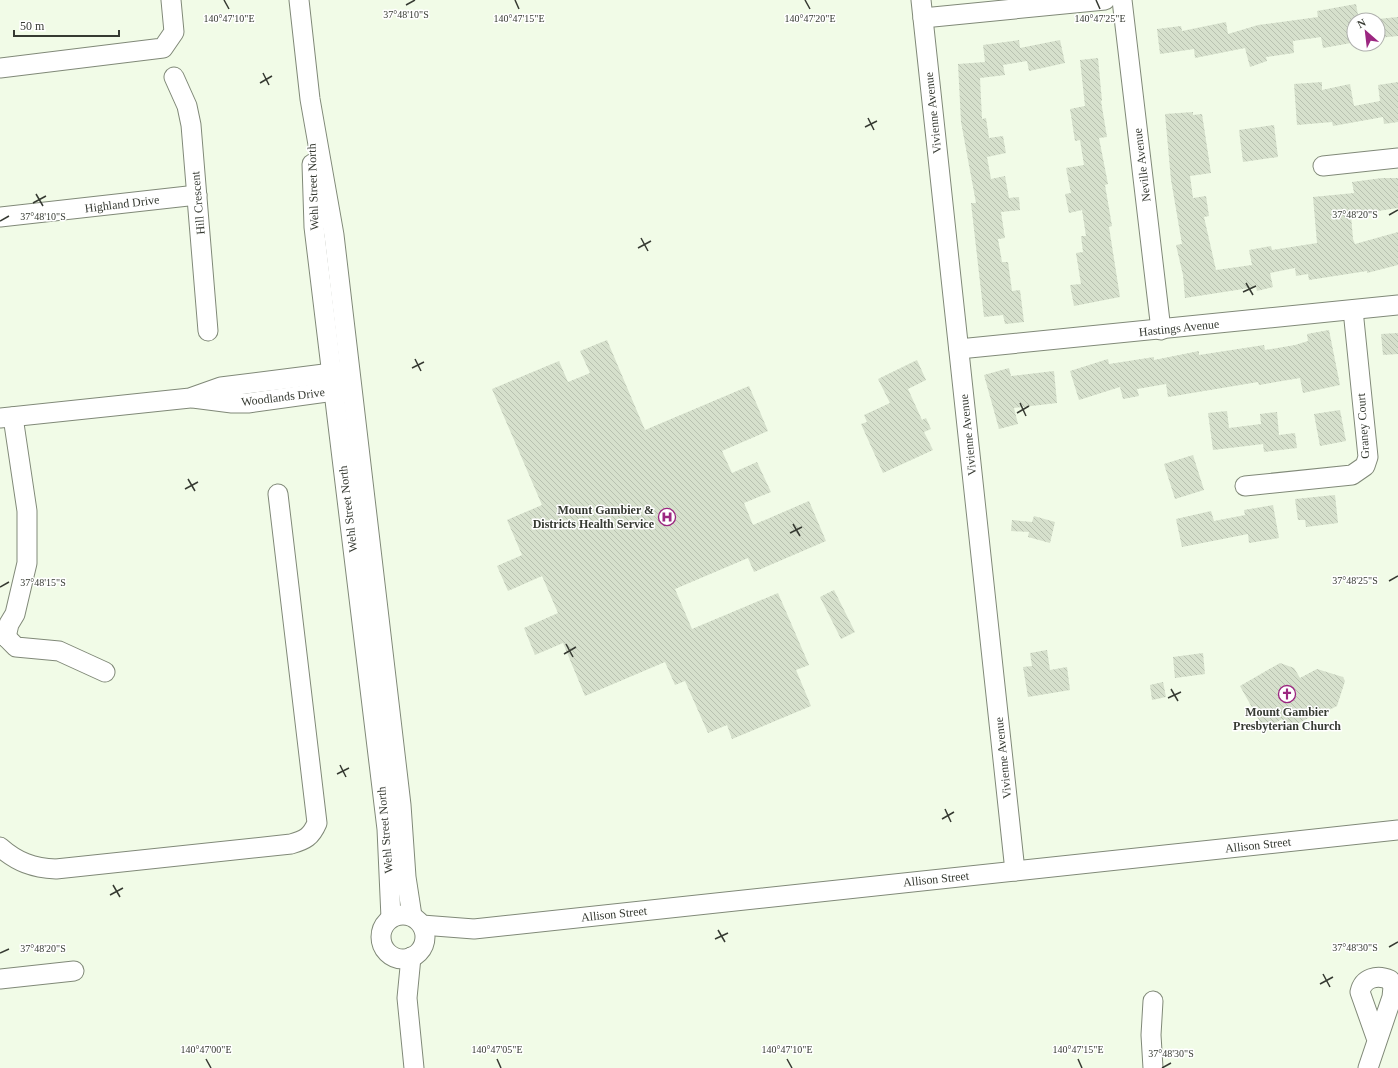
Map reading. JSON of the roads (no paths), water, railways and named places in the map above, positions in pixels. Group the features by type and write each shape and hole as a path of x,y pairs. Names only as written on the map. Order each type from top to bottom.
{"street":[{"path":"0,68 163,48 174,32 171,0"},
{"name":"Wehl Street North","path":"298,0 310,98 334,235 401,805 406,877 417,921"},
{"path":"922,9 1105,0"},
{"name":"Neville Avenue","path":"1122,0 1161,330"},
{"name":"Vivienne Avenue","path":"922,9 1015,871"},
{"name":"Hill Crescent","path":"174,77 186,106 191,125 208,331"},
{"name":"Wehl Street North","path":"310,98 314,227 387,829 391,918"},
{"path":"1323,166 1398,158"},
{"name":"Highland Drive","path":"0,217 197,195"},
{"name":"Hastings Avenue","path":"959,349 1161,330 1398,305"},
{"name":"Graney Court","path":"1245,486 1352,475 1365,466 1368,457 1353,310"},
{"name":"Woodlands Drive","path":"6,417 190,398 221,387 351,380"},
{"path":"6,417 28,511 27,563 15,614 3,634 16,647 59,651 105,672"},
{"path":"0,847 24,864 39,868 56,869 291,844 305,840 313,833 317,823 278,494"},
{"name":"Allison Street","path":"417,921 474,929 1398,830"},
{"path":"407,998 417,952 425,932 417,921 400,915 391,918 385,924 381,939 385,949 391,955 407,998 414,1068"},
{"name":"Allison Street","path":"417,952 474,929"},
{"path":"391,955 404,959 417,952"},
{"path":"0,979 74,971"},
{"path":"1153,1001 1151,1035 1153,1068"},
{"path":"1368,1068 1377,1040"}],"place":[{"name":"Mount Gambier & Districts Health Service","path":"667,517"},
{"name":"Mount Gambier Presbyterian Church","path":"1287,694"}]}
